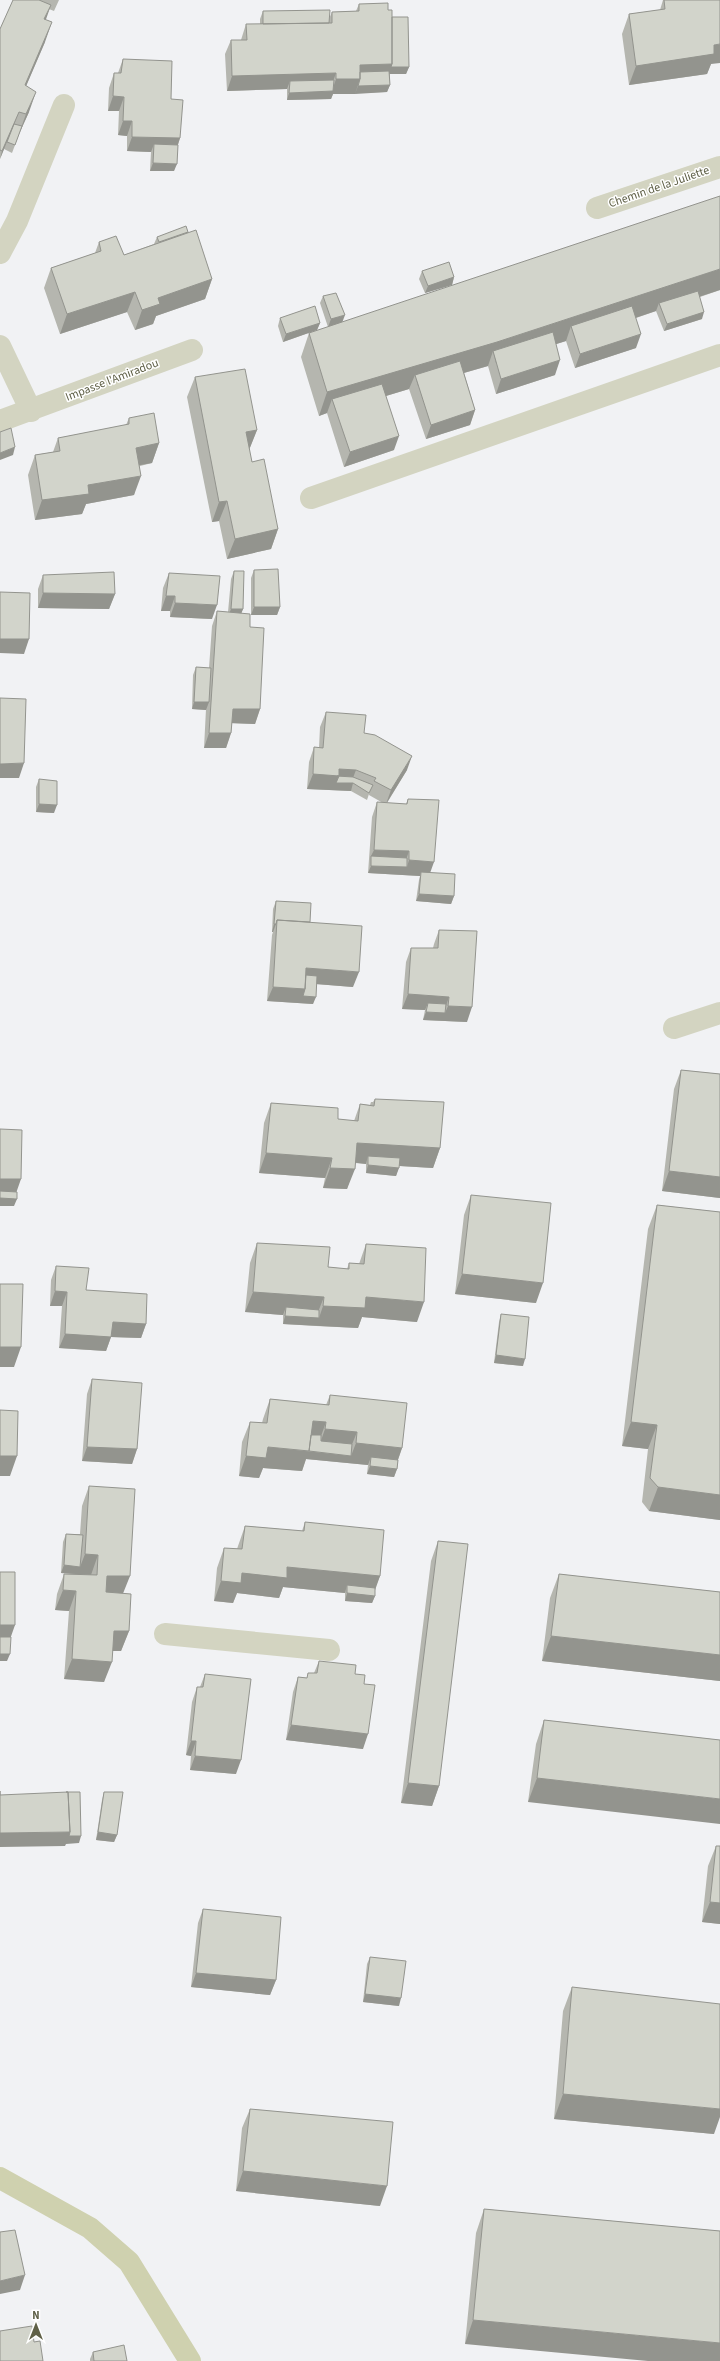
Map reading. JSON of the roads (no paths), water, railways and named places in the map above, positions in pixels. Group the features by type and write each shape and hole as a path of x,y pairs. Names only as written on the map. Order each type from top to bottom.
{"main road":[{"path":"0,2178 90,2228 129,2262 190,2361"}],"street":[{"path":"0,253 17,221 64,105"},
{"name":"Chemin de la Juliette","path":"597,208 720,167"},
{"path":"0,346 31,411"},
{"name":"Impasse l'Amiradou","path":"0,422 192,350"},
{"path":"311,498 720,355"},
{"path":"674,1028 720,1013"},
{"path":"165,1634 329,1650"}]}
